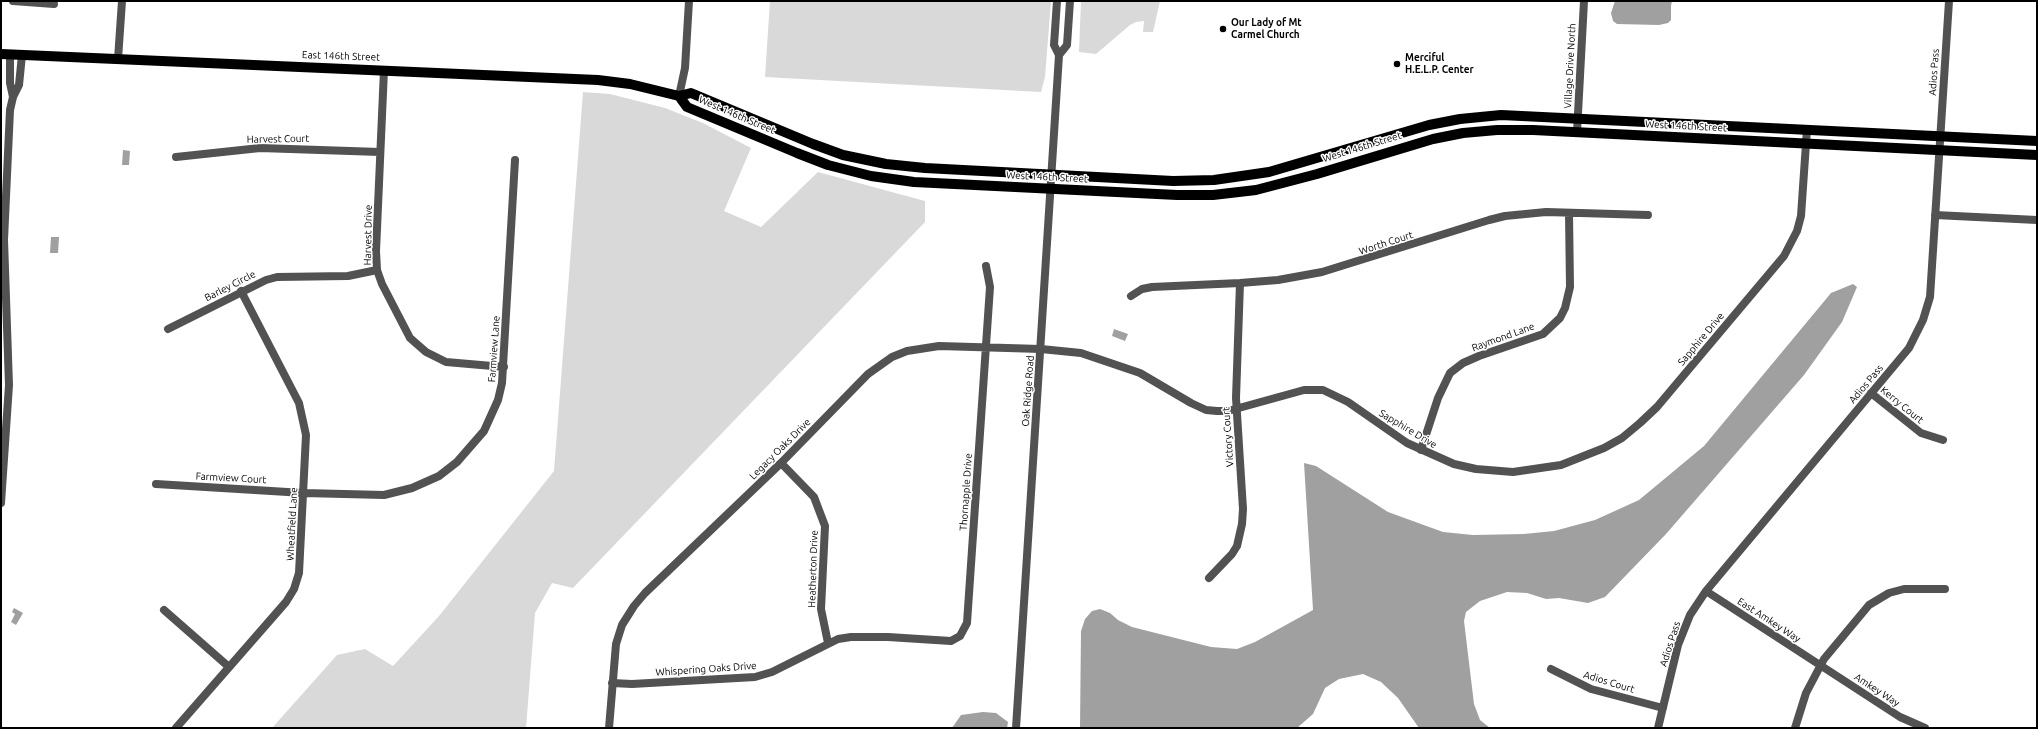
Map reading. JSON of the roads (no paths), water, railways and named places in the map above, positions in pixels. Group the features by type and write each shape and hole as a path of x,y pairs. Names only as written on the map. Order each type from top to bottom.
{"main road":[{"name":"East 146th Street","path":"6,54 598,80 630,84 679,96"},
{"name":"West 146th Street","path":"2037,140 1501,115 1443,122 1414,128 1269,172 1226,179 1174,181 914,168 871,162 813,144 691,93 679,96 687,107 811,159 856,173 914,182 1177,195 1237,193 1281,184 1417,143 1446,136 1497,130 1577,132 2037,155"}],"street":[{"path":"13,1 54,4"},
{"path":"118,60 122,1"},
{"path":"679,96 685,68 689,1"},
{"name":"Oak Ridge Road","path":"1016,728 1059,55 1054,45 1057,1"},
{"name":"Oak Ridge Road","path":"1059,55 1067,46 1070,1"},
{"name":"Village Drive North","path":"1577,132 1584,1"},
{"name":"Adios Pass","path":"1658,728 1678,645 1690,615 1706,591 1909,348 1924,320 1930,297 1949,1"},
{"path":"6,54 13,97"},
{"path":"1,503 3,446 9,381 4,253 10,117 13,97 19,85 22,55"},
{"name":"Harvest Drive","path":"384,70 376,251 377,270 382,284 410,338 422,349 446,362 504,367"},
{"name":"Sapphire Drive","path":"1041,348 1081,353 1140,373 1191,403 1206,410 1228,411 1304,390 1323,390 1348,402 1388,431 1420,450 1454,464 1476,469 1513,472 1561,466 1584,457 1622,438 1640,423 1662,401 1788,250 1797,231 1801,216 1807,129"},
{"name":"Harvest Court","path":"176,157 260,148 380,152"},
{"name":"Farmview Lane","path":"304,493 384,495 412,488 439,476 457,462 484,431 498,400 504,367 515,160"},
{"name":"Worth Court","path":"1131,296 1142,289 1152,287 1278,280 1322,272 1500,218 1546,212 1648,215"},
{"name":"Raymond Lane","path":"1420,450 1441,391 1454,370 1463,363 1479,356 1543,334 1560,318 1566,308 1570,287 1569,213"},
{"path":"1935,215 2037,220"},
{"name":"Thornapple Drive","path":"960,636 967,622 990,287 986,266"},
{"name":"Barley Circle","path":"168,330 241,291 277,277 348,276 377,270"},
{"name":"Victory Court","path":"1209,578 1232,554 1237,546 1242,524 1243,509 1236,409 1240,283"},
{"name":"Wheatfield Lane","path":"176,728 286,602 294,588 299,573 306,435 299,403 241,291"},
{"name":"Legacy Oaks Drive","path":"609,728 616,644 622,625 634,606 645,593 781,463 868,374 892,357 923,347 1041,348"},
{"name":"Kerry Court","path":"1871,394 1920,433 1943,440"},
{"name":"Heatherton Drive","path":"781,463 814,497 824,521 826,539 821,609 828,643"},
{"name":"Farmview Court","path":"156,484 304,493"},
{"path":"1795,728 1806,692 1820,666 1861,613 1879,598 1904,589 1945,589"},
{"name":"East Amkey Way","path":"1706,591 1820,666"},
{"path":"164,610 229,667"},
{"name":"Whispering Oaks Drive","path":"612,683 632,684 756,677 772,672 838,639 862,636 951,641 960,636"},
{"name":"Amkey Way","path":"1820,666 1900,717 1923,728"},
{"name":"Adios Court","path":"1551,669 1591,689 1663,708"}],"place":[{"name":"Our Lady of Mt Carmel Church","path":"1223,29"},
{"name":"Merciful H.E.L.P. Center","path":"1397,64"}]}
